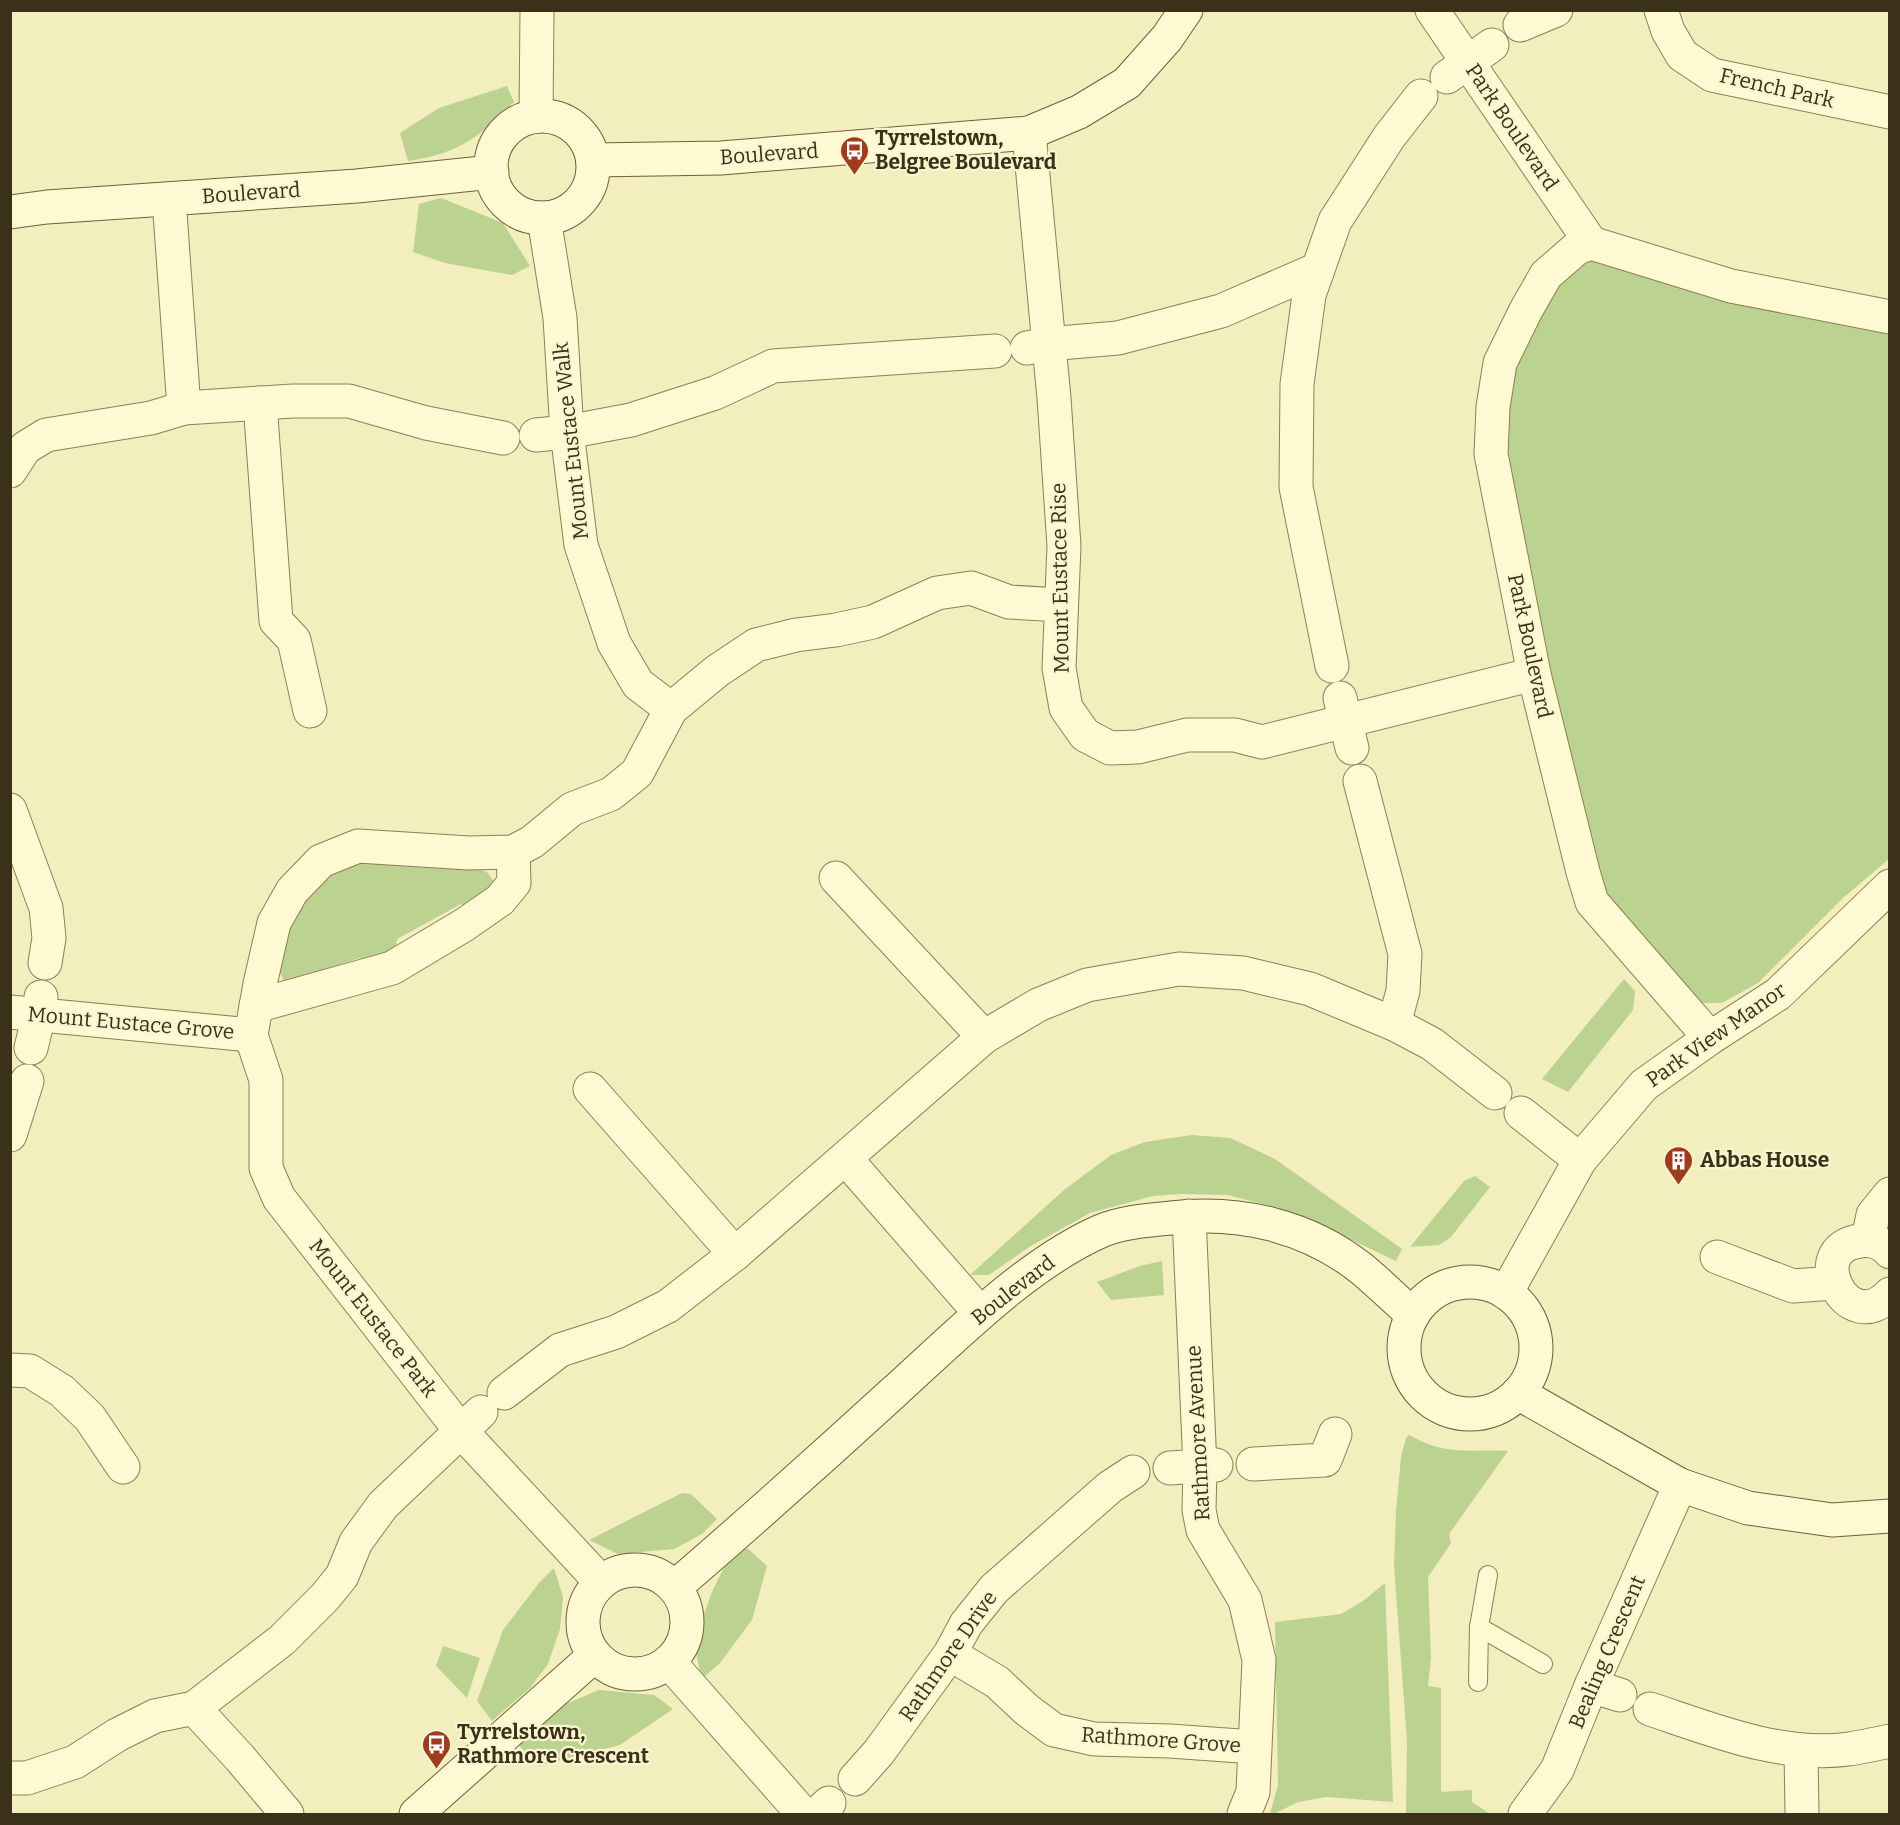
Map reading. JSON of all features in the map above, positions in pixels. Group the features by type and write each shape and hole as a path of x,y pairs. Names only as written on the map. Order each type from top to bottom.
{"street":[{"path":"536,116 537,10"},
{"name":"Boulevard","path":"593,160 722,158 1029,133 1079,112 1127,83 1167,38 1186,10"},
{"name":"Park Boulevard","path":"1432,10 1591,243 1577,248 1546,275 1500,363 1493,407 1491,454 1534,674 1592,902 1710,1038"},
{"path":"1520,25 1556,10"},
{"name":"French Park","path":"1661,10 1668,30 1682,55 1712,75 1890,112"},
{"path":"1332,666 1296,487 1298,384 1309,295 1335,221 1389,136 1421,96"},
{"path":"536,116 557,117 575,127 587,142 593,160 591,184 580,202 562,214 543,218 527,216 510,206 496,190 492,172 494,150 502,136 523,119 536,116"},
{"name":"Mount Eustace Rise","path":"1029,133 1037,346 1054,398 1064,546 1059,668 1066,708 1085,735 1110,748 1138,747 1187,735 1235,735 1262,742 1346,723 1534,674"},
{"name":"Boulevard","path":"10,212 48,207 357,186 492,172"},
{"path":"169,199 184,408"},
{"name":"Mount Eustace Walk","path":"543,218 560,318 551,434 581,545 614,643 638,684 670,709"},
{"path":"1591,243 1731,286 1890,317"},
{"path":"1037,346 1118,338 1221,311 1318,269"},
{"path":"551,434 642,417 716,393 773,366 995,351"},
{"path":"10,471 25,448 46,435 151,418 184,408 293,400 349,401 426,423 503,438"},
{"path":"260,403 276,621 294,640 310,711"},
{"path":"254,1020 274,923 291,891 321,861 358,846 469,853 513,852 532,842 572,809 611,794 637,773 670,709 717,671 756,645 796,635 873,622 937,593 971,588 1009,602 1061,605"},
{"path":"1360,781 1405,954 1404,991 1394,1024"},
{"path":"10,810 46,908 49,938 45,963"},
{"path":"254,1020 392,968 454,931 500,900 514,883 513,852"},
{"path":"836,878 984,1037"},
{"name":"Park View Manor","path":"1506,1293 1581,1160 1644,1085 1710,1038 1778,994 1890,886"},
{"path":"10,1778 27,1778 75,1762 117,1735 155,1716 194,1708 282,1640 325,1597 342,1576 356,1542 383,1505 482,1411 560,1350 616,1332 668,1306 735,1254 984,1037 1038,1005 1087,985 1179,969 1243,973 1310,989 1394,1024 1432,1044 1495,1093"},
{"path":"30,1008 31,1048"},
{"name":"Mount Eustace Grove","path":"30,1008 254,1020"},
{"name":"Mount Eustace Park","path":"254,1020 266,1080 266,1168 279,1198 482,1411 601,1582"},
{"path":"10,1135 27,1082"},
{"path":"591,1089 735,1254"},
{"path":"1521,1113 1581,1160"},
{"path":"846,1159 980,1313"},
{"path":"1890,1194 1873,1215 1879,1246 1857,1241 1847,1245 1839,1252 1832,1272 1833,1282 1838,1292 1846,1300 1857,1305 1868,1306 1890,1294"},
{"name":"Boulevard","path":"675,1587 808,1471 980,1313 1049,1260 1102,1231 1141,1221 1190,1216 1241,1217 1282,1226 1326,1245 1362,1269 1413,1315"},
{"name":"Rathmore Avenue","path":"1190,1216 1195,1467 1199,1510 1203,1530 1245,1600 1259,1660 1253,1792 1244,1815"},
{"path":"1717,1257 1793,1286 1833,1282"},
{"path":"1465,1282 1487,1284 1506,1293 1523,1308 1533,1329 1536,1351 1531,1374 1518,1393 1501,1406 1481,1413 1460,1413 1440,1407 1422,1394 1410,1377 1404,1357 1405,1335 1413,1315 1426,1299 1445,1287 1465,1282"},
{"path":"10,1370 30,1371 62,1391 90,1418 123,1467"},
{"path":"1518,1393 1680,1485 1748,1508 1832,1520 1890,1516"},
{"path":"1253,1464 1325,1460 1335,1434"},
{"name":"Rathmore Drive","path":"855,1779 879,1752 950,1654 966,1624 994,1589 1110,1487 1133,1472"},
{"name":"Bealing Crescent","path":"1525,1815 1557,1770 1595,1687 1680,1485"},
{"path":"647,1570 662,1577 675,1587 684,1601 688,1617 686,1634 680,1650 669,1662 655,1671 639,1675 622,1673 606,1666 594,1656 586,1642 582,1626 584,1609 590,1594 601,1582 615,1573 647,1570"},
{"name":"Rathmore Grove","path":"950,1654 997,1682 1027,1710 1054,1730 1094,1739 1254,1747"},
{"path":"416,1815 594,1656"},
{"path":"669,1662 817,1811"},
{"path":"194,1708 240,1758 287,1815"},
{"path":"1650,1709 1744,1740 1801,1749 1847,1749 1890,1741"},
{"path":"1801,1749 1802,1815"}],"lane":[{"path":"1478,1682 1479,1627 1488,1575"},
{"path":"1479,1627 1543,1664"}],"green space":[{"path":"507,86 514,102 478,135 442,153 408,161 400,133 439,108"},
{"path":"441,198 503,223 530,266 512,275 445,263 413,252 419,204"},
{"path":"1592,260 1889,331 1889,859 1843,898 1758,983 1722,1003 1699,1003 1599,893 1553,701 1502,445 1512,363 1556,282"},
{"path":"351,861 475,866 488,873 495,883 470,911 461,904 397,939 395,954 369,967 360,958 285,982 276,967 284,921 319,880"},
{"path":"1624,979 1635,991 1633,1010 1568,1092 1542,1079"},
{"path":"1192,1135 1230,1138 1275,1159 1402,1249 1396,1261 1314,1222 1275,1207 1227,1195 1180,1194 1153,1196 1090,1213 1029,1247 989,1275 970,1275 1064,1190 1111,1155 1145,1142"},
{"path":"1475,1176 1490,1187 1451,1237 1439,1245 1410,1247 1464,1181"},
{"path":"1162,1261 1164,1295 1111,1300 1097,1282 1140,1266"},
{"path":"1409,1435 1422,1442 1446,1449 1508,1451 1449,1534 1451,1543 1428,1577 1431,1658 1428,1686 1441,1688 1441,1792 1472,1790 1472,1802 1490,1814 1406,1814 1407,1741 1394,1566 1401,1457"},
{"path":"682,1493 691,1494 717,1519 702,1534 674,1549 618,1554 589,1540"},
{"path":"747,1548 767,1566 752,1620 720,1663 702,1679 696,1654 701,1622 728,1559"},
{"path":"554,1568 563,1597 560,1629 548,1664 530,1688 492,1721 477,1701 503,1630 539,1583"},
{"path":"1385,1583 1393,1802 1326,1797 1298,1802 1270,1814 1278,1785 1275,1622 1341,1614 1363,1601"},
{"path":"443,1646 480,1658 467,1698 436,1666"},
{"path":"599,1690 654,1695 673,1709 620,1745 538,1766 518,1744 563,1705"}],"place":[{"name":"Tyrrelstown, Belgree Boulevard","path":"854,176"},
{"name":"Abbas House","path":"1679,1186"},
{"name":"Tyrrelstown, Rathmore Crescent","path":"436,1770"}]}
